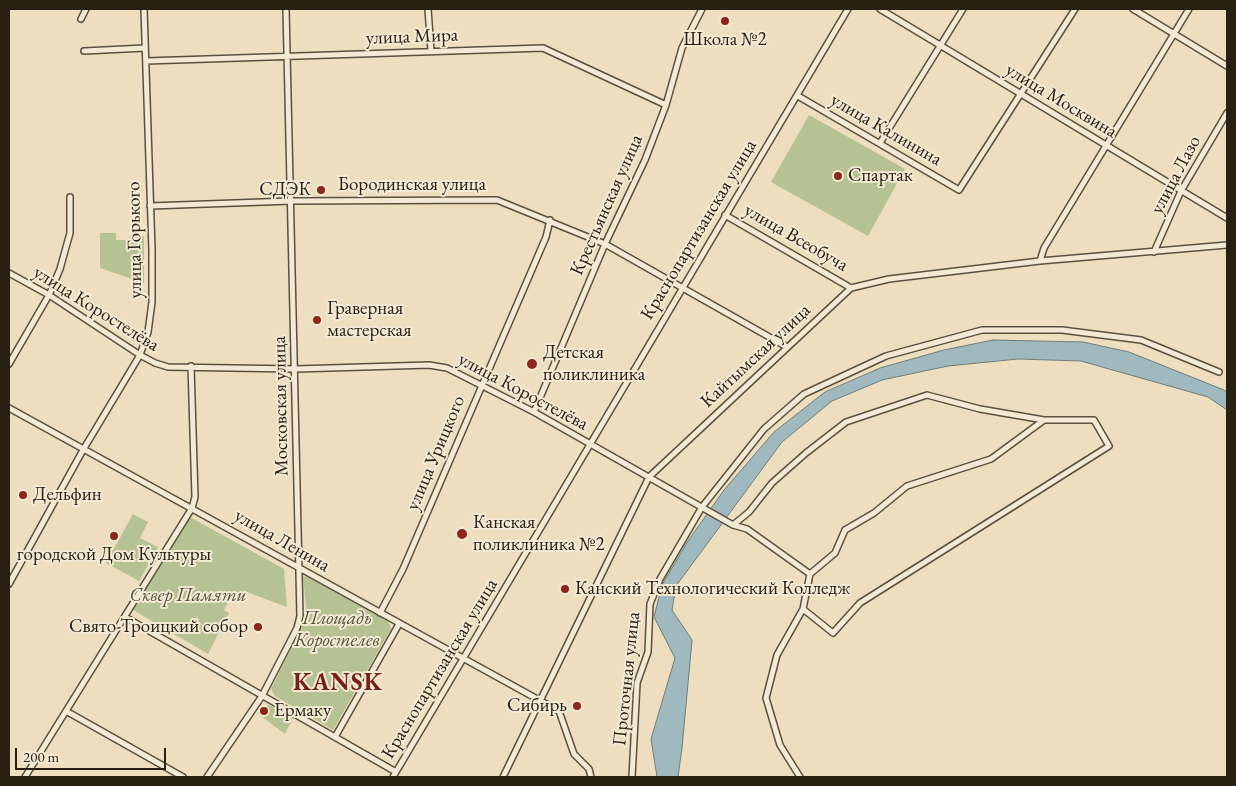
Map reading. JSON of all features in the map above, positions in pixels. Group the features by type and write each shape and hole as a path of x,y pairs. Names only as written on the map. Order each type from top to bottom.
{"street":[{"path":"81,19 86,9"},
{"name":"улица Горького","path":"9,584 140,355 148,332 152,302 144,9"},
{"name":"Московская улица","path":"207,777 262,696 297,628 300,616 296,369 286,9"},
{"path":"428,9 431,51"},
{"name":"Крестьянская улица","path":"534,412 605,244 645,160 666,105 682,48 702,9"},
{"name":"Краснопартизанская улица","path":"394,775 681,287 798,96 848,9"},
{"name":"улица Москвина","path":"880,9 1227,218"},
{"path":"880,143 963,9"},
{"path":"1020,94 1075,9"},
{"path":"1133,9 1227,66"},
{"path":"1040,260 1044,248 1189,9"},
{"path":"84,50 145,48"},
{"name":"улица Мира","path":"146,61 543,48 666,105"},
{"name":"улица Калинина","path":"798,96 959,190 1020,94"},
{"name":"улица Лазо","path":"1154,252 1181,191 1227,113"},
{"path":"9,364 49,295 67,248 70,233 70,197"},
{"name":"Бородинская улица","path":"150,206 291,202 497,200 605,244 787,347"},
{"name":"улица Всеобуча","path":"725,215 851,288"},
{"name":"улица Урицкого","path":"380,614 403,569 546,238 550,220"},
{"name":"Кайтымская улица","path":"503,777 649,477 851,288 889,279 1040,260 1227,245"},
{"name":"улица Коростелёва","path":"9,274 49,295 140,355 168,367 296,369 436,366 454,371 534,412 733,525 747,529 810,574"},
{"name":"Проточная улица","path":"632,777 637,682 648,652 650,604 660,579 702,508 764,429 804,394 886,356 982,330 1062,330 1140,340 1219,372"},
{"path":"25,777 192,508 195,497 191,366"},
{"path":"733,525 749,512 772,483 806,453 846,422 927,395 980,409 1044,420 1094,420 1109,446 860,603 833,634 803,609"},
{"name":"улица Ленина","path":"9,408 559,711 574,754 589,769 591,777"},
{"path":"800,777 780,745 766,698 777,655 803,609 810,574 835,553 845,530 874,513 907,486 992,459 1044,420"},
{"path":"124,617 335,737 394,775"},
{"path":"335,737 399,624"},
{"path":"66,712 183,777"}],"green space":[{"name":"Спартак","path":"809,115 905,169 868,236 771,182"},
{"path":"100,233 116,233 116,240 130,240 131,236 144,236 144,283 100,268"},
{"path":"133,514 148,522 140,538 158,547 139,581 106,563"},
{"name":"Сквер Памяти","path":"190,517 284,569 287,607 244,591 242,594 234,591 224,610 229,613 208,654 133,610"},
{"name":"Площадь Коростелев","path":"308,576 386,619 391,629 333,730 275,696 271,689 307,616 303,577"},
{"path":"269,705 293,718 285,734 257,713 262,707"}],"water":[{"path":"993,340 1083,342 1129,352 1224,390 1227,392 1227,410 1208,397 1081,361 1018,359 948,366 882,380 832,401 782,442 676,586 672,610 692,640 682,748 678,777 657,777 651,739 675,658 654,617 662,585 688,541 724,490 774,432 825,392 880,368 944,350"}],"place":[{"name":"Школа №2","path":"725,21"},
{"name":"Спартак","path":"838,176"},
{"name":"СДЭК","path":"321,190"},
{"name":"Граверная мастерская","path":"317,320"},
{"name":"Детская поликлиника","path":"532,364"},
{"name":"Дельфин","path":"23,495"},
{"name":"Канская поликлиника №2","path":"462,534"},
{"name":"городской Дом Культуры","path":"114,536"},
{"name":"Канский Технологический Колледж","path":"565,589"},
{"name":"Свято-Троицкий собор","path":"258,627"},
{"name":"Сибирь","path":"577,706"},
{"name":"Ермаку","path":"264,711"}],"district":[{"name":"KANSK","path":"338,683"}]}
